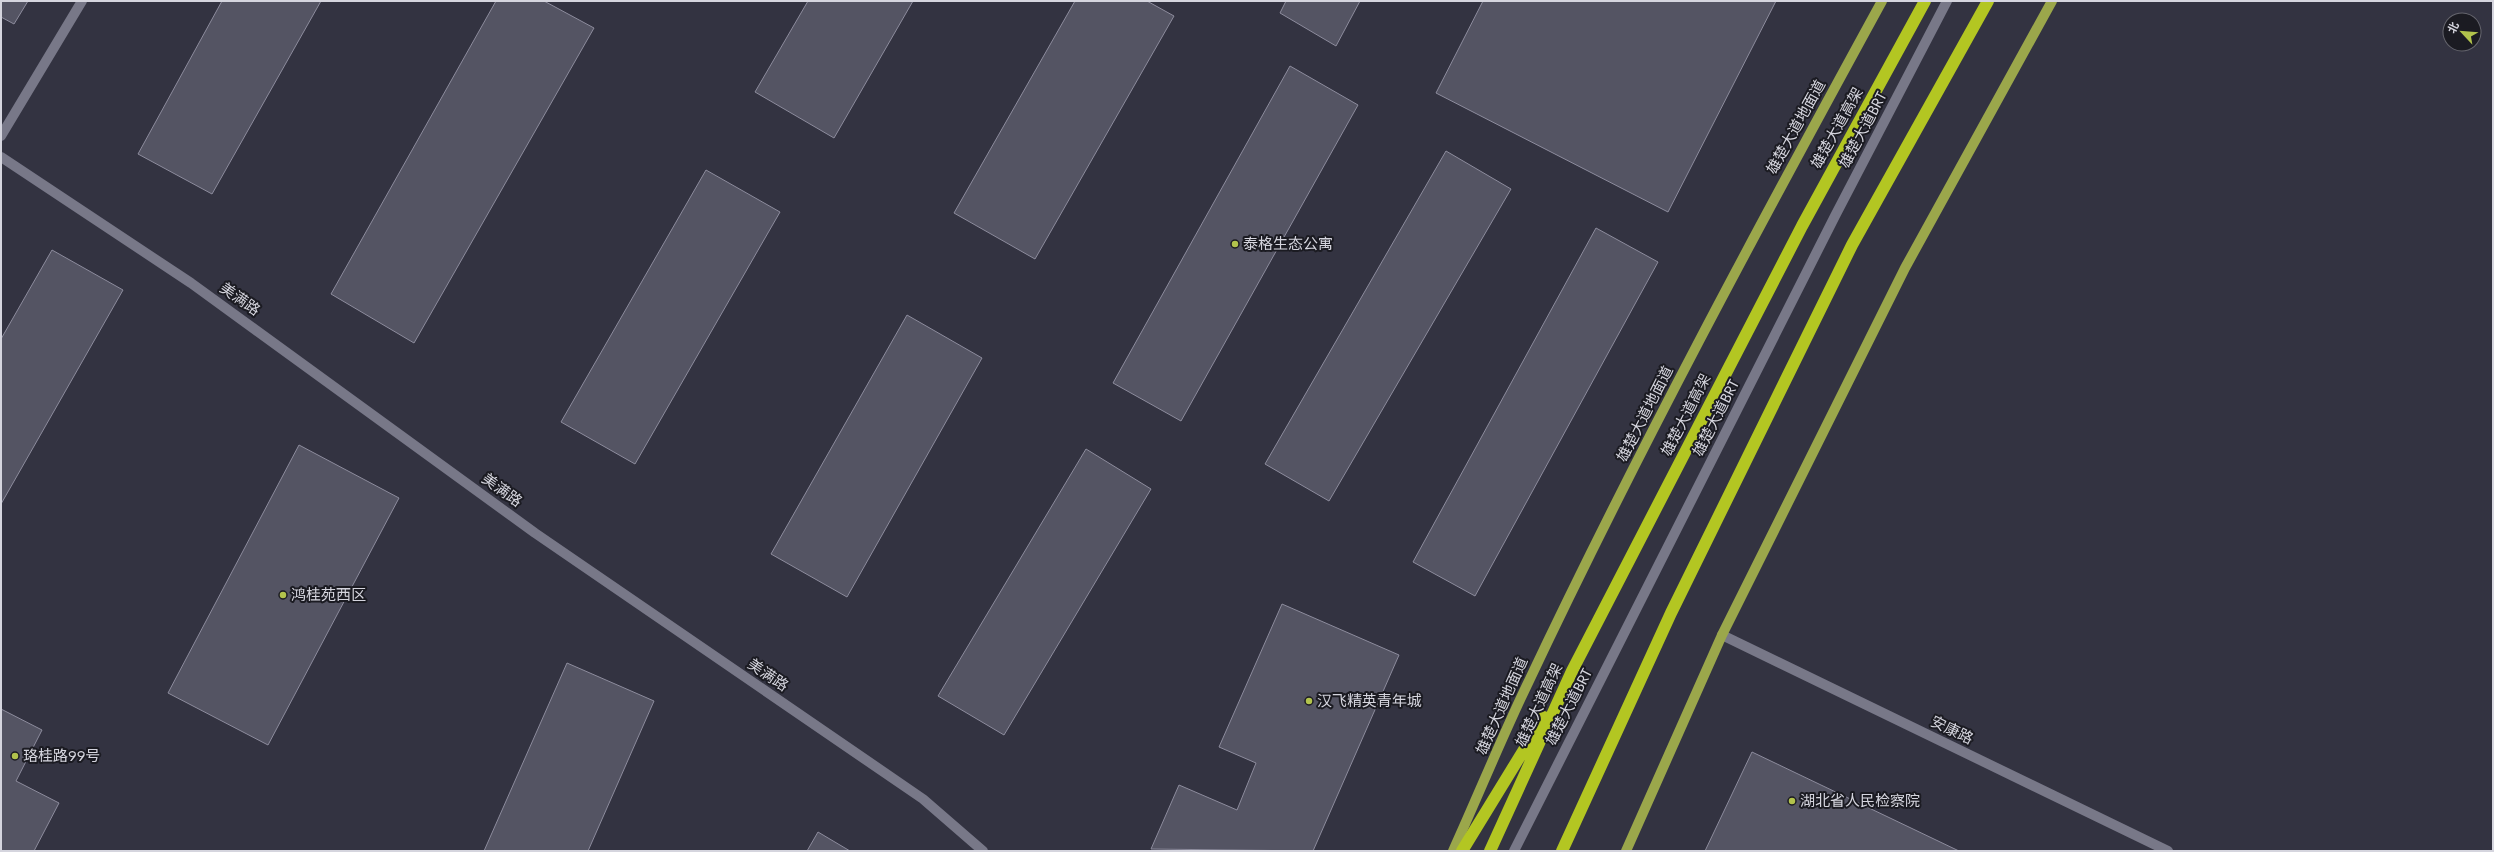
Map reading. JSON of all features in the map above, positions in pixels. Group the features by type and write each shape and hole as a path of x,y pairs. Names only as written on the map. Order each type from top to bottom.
{"highway":[{"name":"雄楚大道高架","path":"1490,851 1572,671 1802,226 1925,1"},
{"path":"1562,851 1671,614 1852,244 1988,1"},
{"path":"1462,851 1572,671"}],"main road":[{"name":"雄楚大道地面道","path":"1454,851 1526,686 1650,436 1765,214 1882,1"},
{"path":"1626,851 1722,635 1905,268 2052,1"}],"street":[{"path":"1,136 82,1"},
{"name":"雄楚大道BRT","path":"1514,851 1832,223 1947,1"},
{"name":"美满路","path":"1,157 198,287 535,533 923,799 983,851"},
{"name":"安康路","path":"1722,635 2168,851"}],"building":[{"path":"1,1 28,1 14,24 1,17"},
{"path":"222,1 321,1 212,194 138,154"},
{"path":"496,1 544,1 594,28 414,343 331,294"},
{"path":"808,1 913,1 834,138 755,92"},
{"path":"1075,1 1147,1 1174,16 1035,259 954,213"},
{"path":"1286,1 1360,1 1336,46 1280,13"},
{"path":"1483,1 1776,1 1668,212 1436,93"},
{"name":"泰格生态公寓","path":"1290,66 1358,105 1181,421 1113,383"},
{"path":"1446,151 1511,189 1329,501 1265,464"},
{"path":"706,170 780,212 635,464 561,422"},
{"path":"1596,228 1658,262 1475,596 1413,562"},
{"path":"52,250 123,290 1,504 1,339"},
{"path":"907,315 982,358 847,597 771,554"},
{"name":"鸿桂苑西区","path":"299,445 399,498 268,745 168,693"},
{"path":"1086,449 1151,489 1004,735 938,696"},
{"name":"汉飞精英青年城","path":"1282,604 1399,655 1313,851 1151,849 1179,785 1237,810 1256,763 1219,747"},
{"path":"567,663 654,701 588,851 484,851"},
{"name":"珞桂路99号","path":"1,709 42,730 16,781 59,803 34,851 1,851"},
{"name":"湖北省人民检察院","path":"1752,752 1959,851 1705,851"},
{"path":"818,832 850,851 807,851"}],"place":[{"name":"泰格生态公寓","path":"1235,244"},
{"name":"鸿桂苑西区","path":"283,595"},
{"name":"汉飞精英青年城","path":"1309,701"},
{"name":"珞桂路99号","path":"15,756"},
{"name":"湖北省人民检察院","path":"1792,801"}]}
